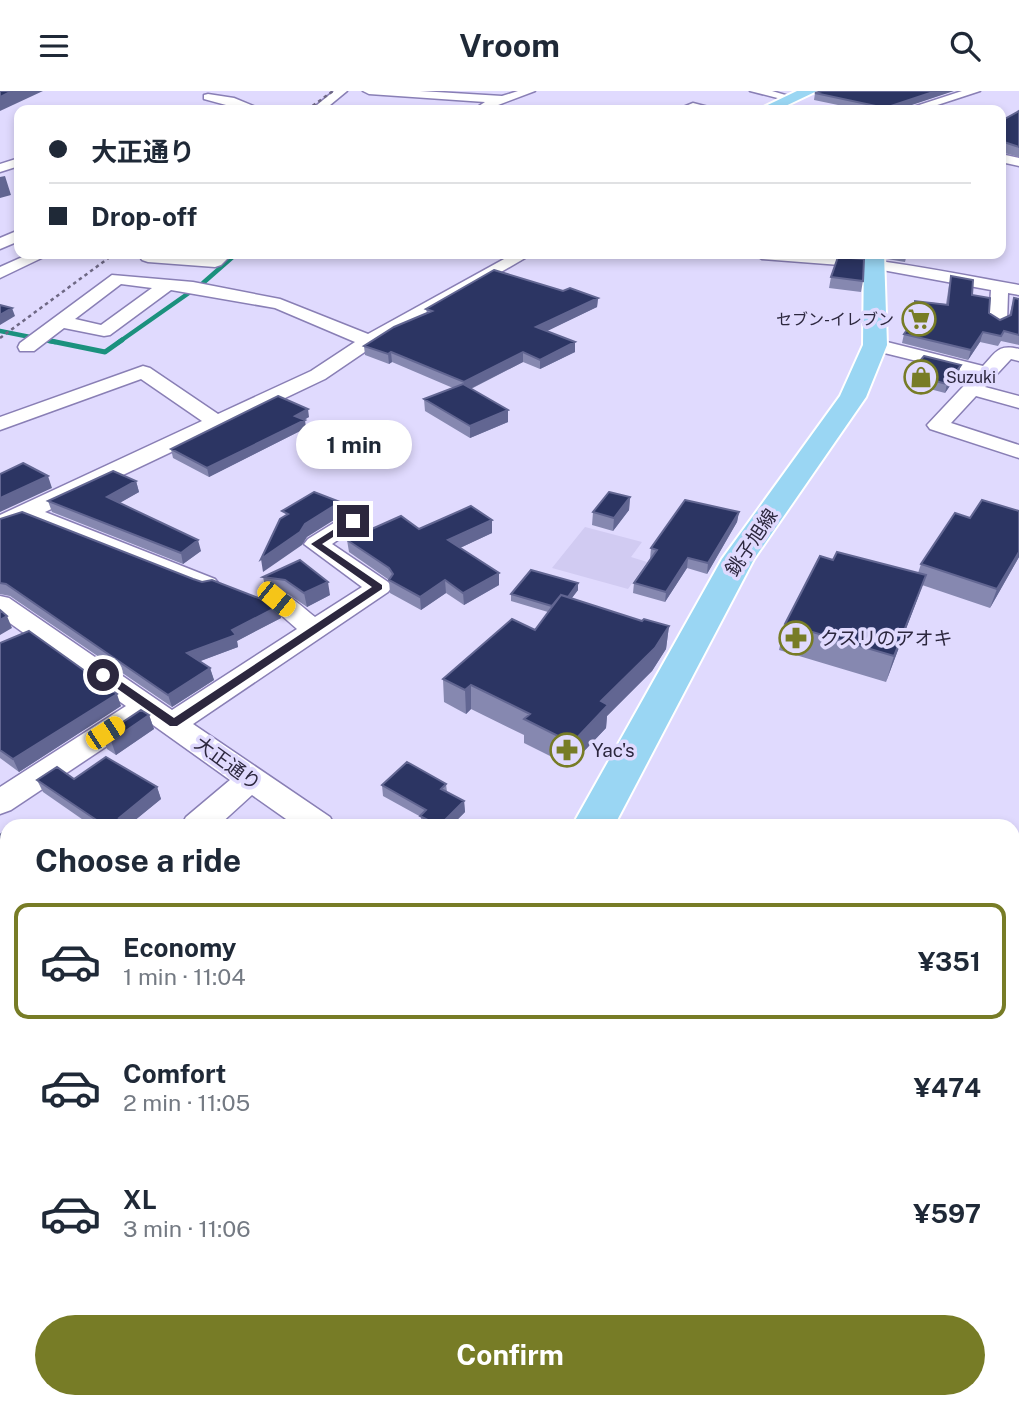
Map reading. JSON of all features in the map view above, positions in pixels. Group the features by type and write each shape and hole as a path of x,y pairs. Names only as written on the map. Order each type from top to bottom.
{"main road":[{"path":"778,105 810,91"},
{"name":"銚子旭線","path":"597,819 738,559 853,397 875,345 875,259"}],"street":[{"path":"323,105 341,91"},
{"path":"369,91 503,100"},
{"path":"488,105 529,91"},
{"path":"756,91 793,99"},
{"path":"927,105 974,91"},
{"path":"208,97 244,105"},
{"path":"0,273 30,259"},
{"path":"175,259 215,262 218,259"},
{"path":"0,524 318,375 369,341 514,259"},
{"path":"875,259 1019,290"},
{"path":"27,347 118,279 280,304 369,341"},
{"path":"62,322 104,331 167,285"},
{"path":"999,323 1000,287"},
{"path":"875,345 987,373"},
{"path":"1019,355 1007,352 937,425 1019,452"},
{"path":"0,424 143,372 218,423"},
{"path":"971,389 1019,402"},
{"path":"25,512 205,584"},
{"path":"173,723 379,587 316,544 353,521"},
{"path":"276,599 314,630"},
{"name":"大正通り","path":"0,604 24,635 148,706 308,819"},
{"path":"0,802 148,706"},
{"path":"205,819 250,780"}],"shaded area":[{"path":"585,527 642,542 631,557 647,562 628,589 552,568"}],"building":[{"path":"0,91 12,91 0,97"},
{"path":"936,91 894,105 871,105 815,93"},
{"path":"1019,111 1019,147 1006,143 1006,118"},
{"path":"837,259 864,259 863,281 831,277"},
{"path":"494,270 563,291 570,288 598,298 536,327 575,342 540,360 523,352 464,382 391,352 388,354 364,346 394,327 432,311 426,309"},
{"path":"951,276 973,280 972,295 990,298 989,313 1000,320 1011,315 1014,298 1019,299 1019,335 1004,331 1001,336 983,332 971,350 904,334 914,320 915,301 948,305"},
{"path":"0,305 12,308 0,315"},
{"path":"924,356 961,365 947,384 909,374"},
{"path":"463,384 508,410 470,426 424,399"},
{"path":"278,396 308,409 295,416 305,420 207,468 171,449"},
{"path":"23,463 48,476 0,498 0,474"},
{"path":"113,471 136,481 107,497 198,540 181,553 48,501"},
{"path":"314,492 340,502 305,524 300,532 261,559 280,519 288,514 282,511"},
{"path":"609,492 630,497 614,518 593,512"},
{"path":"685,500 739,512 708,563 688,558 666,592 634,583 657,550 651,548"},
{"path":"982,500 1019,511 1019,552 997,589 921,564 955,513 970,518"},
{"path":"471,506 492,520 448,540 499,573 463,593 445,580 420,597 389,580 393,574 389,568 347,540 401,516 419,529"},
{"path":"22,512 193,579 202,582 212,580 279,606 232,630 236,635 187,653 210,668 168,695 6,584 0,583 0,519"},
{"path":"837,552 926,575 894,656 785,624 820,556 833,560"},
{"path":"300,560 328,582 304,593 285,580 263,577"},
{"path":"531,570 578,583 568,597 561,595 552,606 511,594"},
{"path":"561,595 642,621 644,619 669,626 655,648 601,701 608,705 572,743 524,719 530,714 471,685 465,690 443,679 512,619 535,630"},
{"path":"0,610 7,616 0,620"},
{"path":"29,631 117,694 13,759 0,750 0,643"},
{"path":"141,710 149,715 111,741 102,736"},
{"path":"106,757 157,787 121,819 95,819 37,780 57,767 74,779"},
{"path":"407,762 446,784 441,789 464,801 446,819 426,819 420,816 426,810 382,785"}],"waterway":[{"path":"119,342 203,283 230,259"},
{"path":"0,331 55,342"},
{"path":"46,340 105,352 122,340"}],"railway":[{"path":"314,105 333,91"},
{"path":"0,338 107,259"}],"place":[{"name":"セブン-イレブン","path":"919,319"},
{"name":"Suzuki","path":"921,377"},
{"name":"クスリのアオキ","path":"796,638"},
{"name":"Yac's","path":"567,750"}],"route":[{"path":"103,675 173,723 379,587 316,544 353,521"}]}
